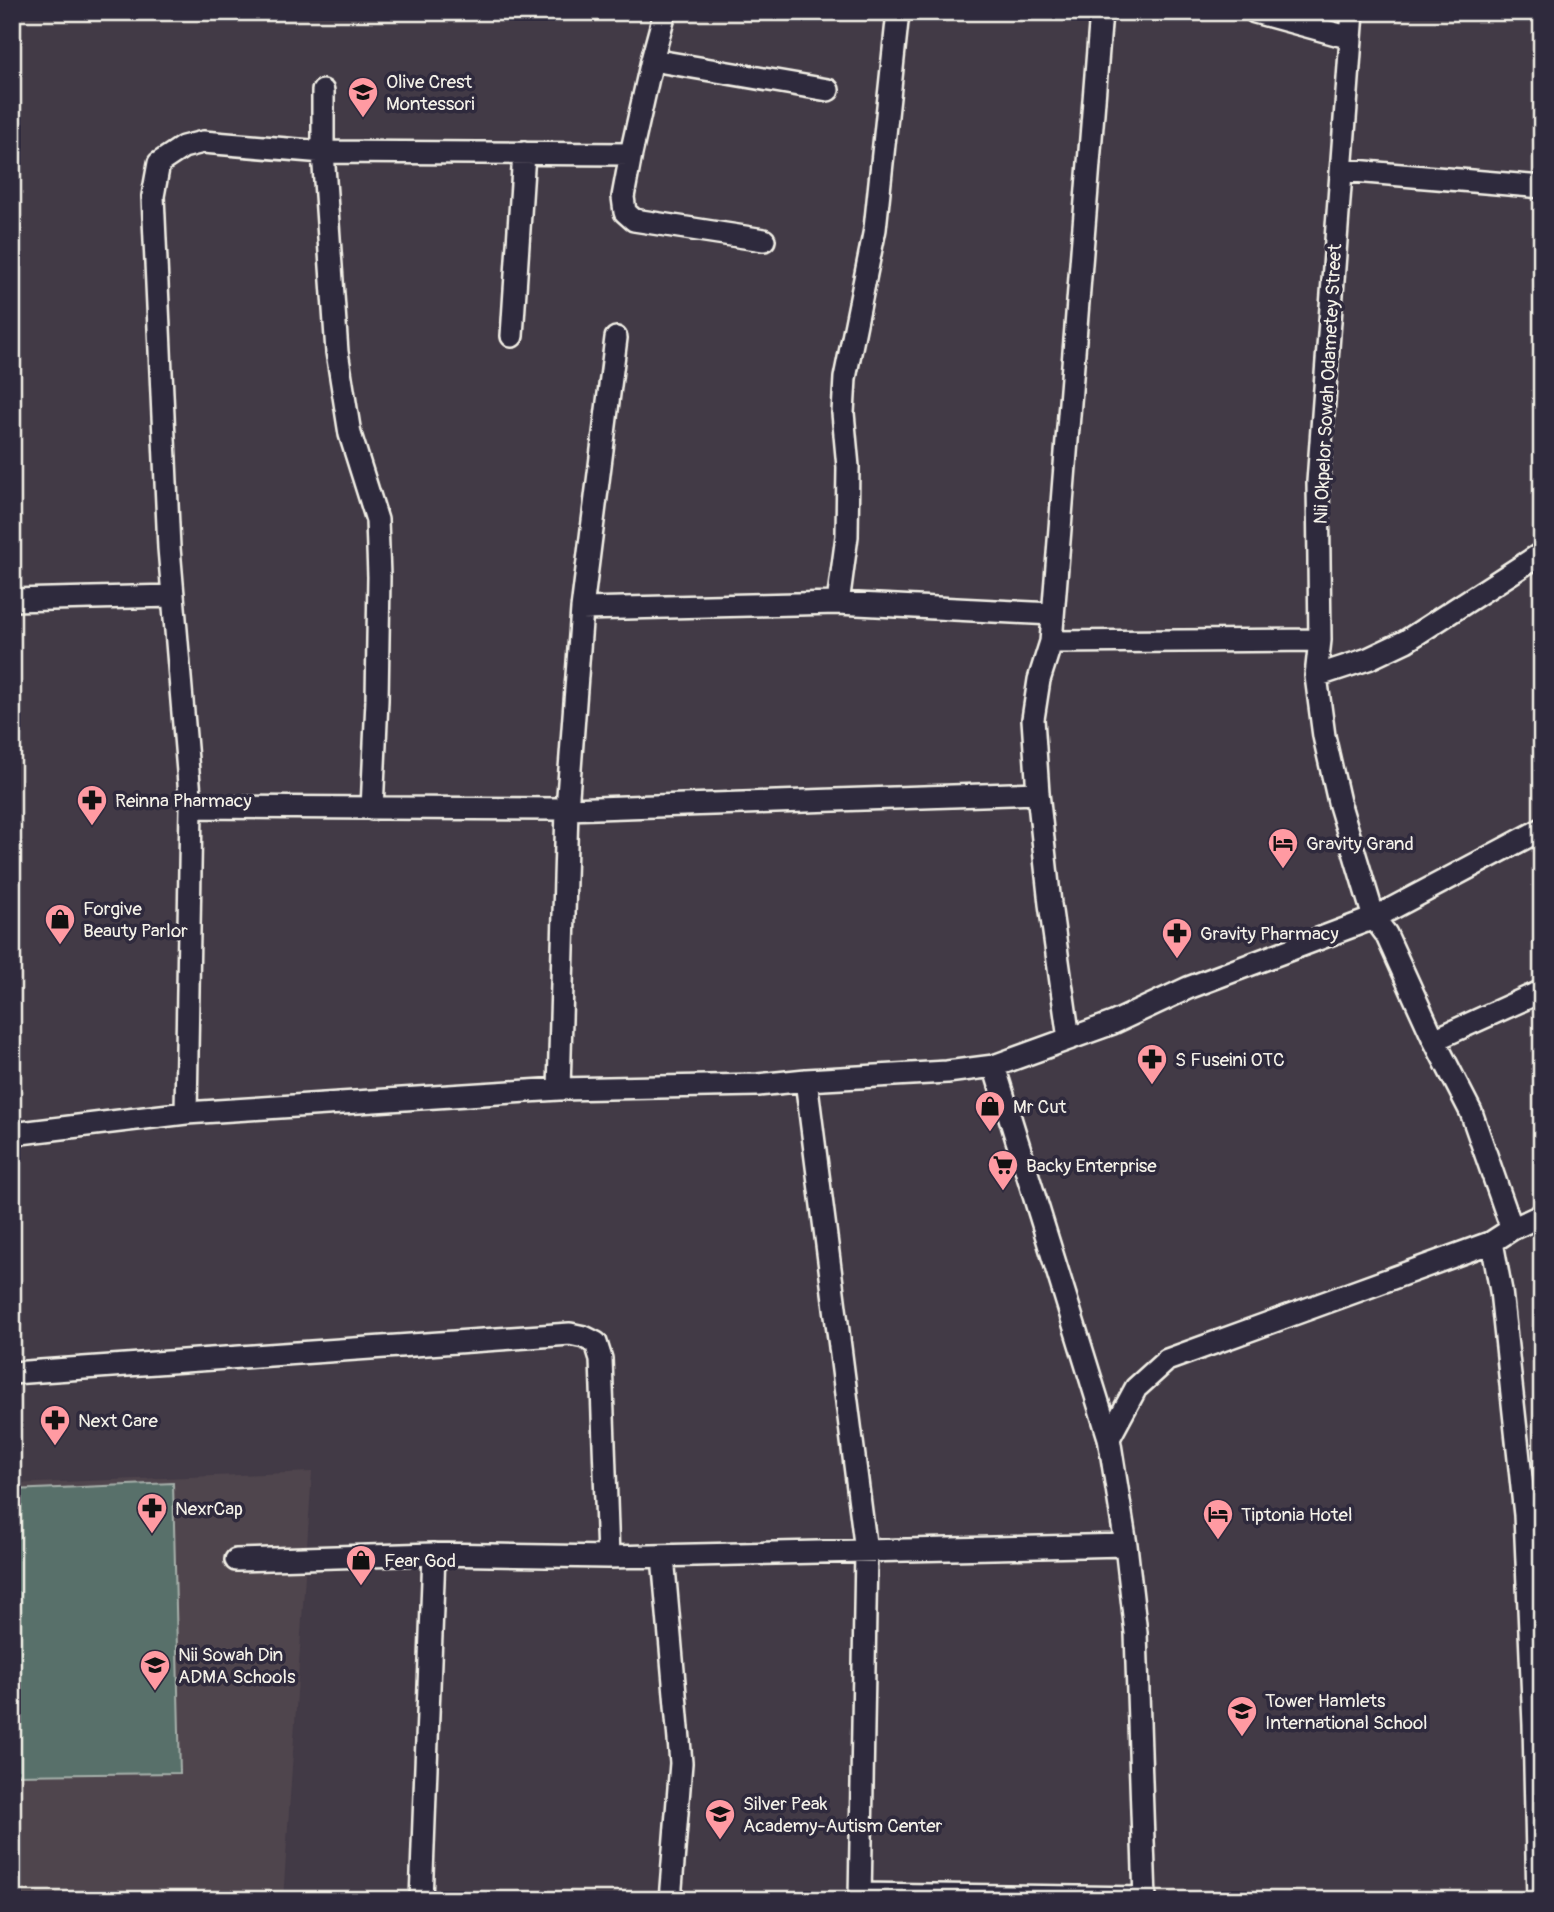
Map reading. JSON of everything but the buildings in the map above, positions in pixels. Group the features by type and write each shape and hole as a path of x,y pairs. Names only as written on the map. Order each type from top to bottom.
{"street":[{"path":"665,12 631,154 623,197 625,212 634,220 764,240"},
{"path":"838,603 847,536 848,467 843,413 845,378 875,229 898,12"},
{"path":"1069,1040 1050,904 1038,793 1034,719 1039,680 1051,642 1101,12"},
{"path":"1255,12 1352,38"},
{"name":"Nii Okpelor Sowah Odametey Street","path":"1353,12 1318,482 1320,640 1316,676 1339,802 1374,918 1386,934 1434,1040 1471,1112 1512,1229"},
{"path":"652,60 828,90"},
{"path":"323,91 323,152 337,352 350,435 377,520 377,700 372,809"},
{"path":"186,1113 191,807 169,548 153,196 159,163 183,147 202,142 323,152 631,154"},
{"path":"512,336 524,153"},
{"path":"1342,170 1542,187"},
{"path":"559,1089 568,809 582,609 617,338"},
{"path":"1316,676 1368,659 1406,641 1542,553"},
{"path":"12,600 172,596"},
{"path":"582,609 838,603 1053,614"},
{"path":"1051,642 1320,640"},
{"path":"191,807 568,809 1038,793"},
{"path":"12,1134 186,1113 559,1089 758,1085 947,1072 994,1066 1113,1023 1188,988 1374,918 1542,828"},
{"path":"1434,1040 1542,991"},
{"path":"806,1080 866,1551 860,1897 1145,1899 1136,1633 1126,1545 1109,1438 994,1066"},
{"path":"1109,1438 1136,1388 1167,1360 1492,1242 1542,1215"},
{"path":"1492,1242 1501,1291 1525,1515 1538,1900"},
{"path":"12,1373 570,1334 584,1337 596,1343 601,1359 608,1557"},
{"path":"236,1560 434,1554 608,1557 1126,1545"},
{"path":"421,1900 434,1554"},
{"path":"663,1556 681,1763 670,1900"}],"shaded area":[{"name":"Nii Sowah Din ADMA Schools","path":"312,1472 283,1900 12,1900 12,1484"}],"green space":[{"path":"173,1483 180,1773 12,1775 12,1490"}],"place":[{"name":"Olive Crest Montessori","path":"363,119"},
{"name":"Reinna Pharmacy","path":"92,827"},
{"name":"Gravity Grand","path":"1283,870"},
{"name":"Forgive Beauty Parlor","path":"60,946"},
{"name":"Gravity Pharmacy","path":"1177,960"},
{"name":"S Fuseini OTC","path":"1152,1086"},
{"name":"Mr Cut","path":"990,1133"},
{"name":"Backy Enterprise","path":"1003,1192"},
{"name":"Next Care","path":"55,1447"},
{"name":"NexrCap","path":"152,1535"},
{"name":"Tiptonia Hotel","path":"1218,1541"},
{"name":"Fear God","path":"361,1587"},
{"name":"Nii Sowah Din ADMA Schools","path":"155,1692"},
{"name":"Tower Hamlets International School","path":"1242,1738"},
{"name":"Silver Peak Academy-Autism Center","path":"720,1841"}]}
